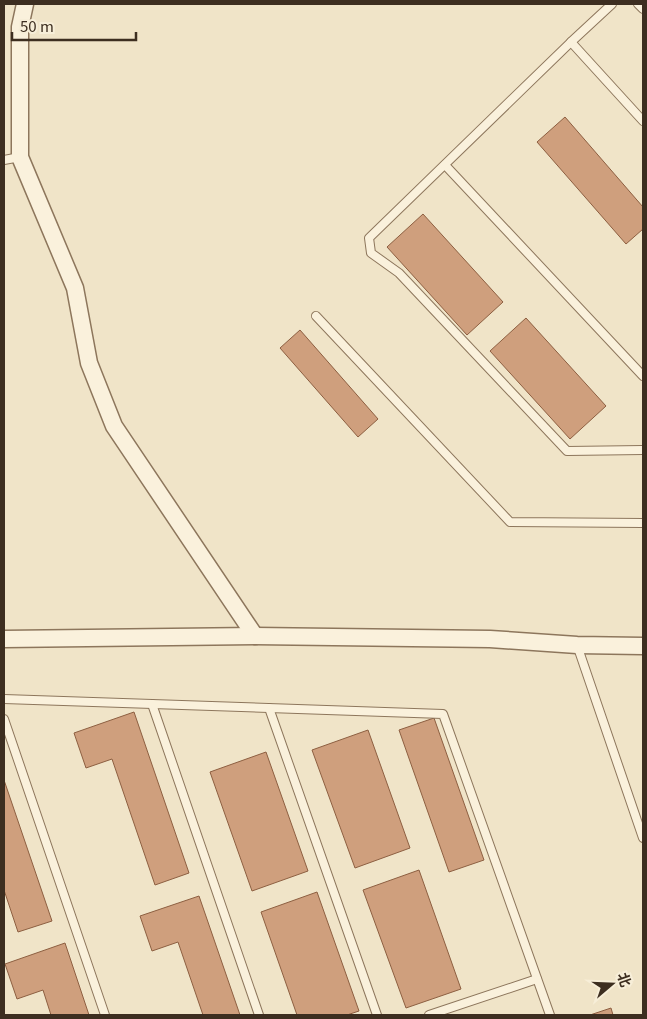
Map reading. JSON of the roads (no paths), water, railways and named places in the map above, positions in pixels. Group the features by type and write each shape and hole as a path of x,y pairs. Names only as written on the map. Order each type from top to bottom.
{"street":[{"path":"24,4 20,27 20,157 75,288 89,363 114,426 254,636"},
{"path":"4,639 254,636 490,639 577,646 643,646"}],"lane":[{"path":"612,4 369,238 372,253 399,273 567,451 643,450"},
{"path":"638,4 643,9"},
{"path":"571,42 643,120"},
{"path":"4,160 20,157"},
{"path":"445,165 643,376"},
{"path":"316,316 510,522 643,523"},
{"path":"577,646 643,838"},
{"path":"4,699 443,714 550,1015"},
{"path":"152,704 259,1015"},
{"path":"269,708 377,1015"},
{"path":"4,718 105,1015"},
{"path":"429,1015 537,979"}]}
